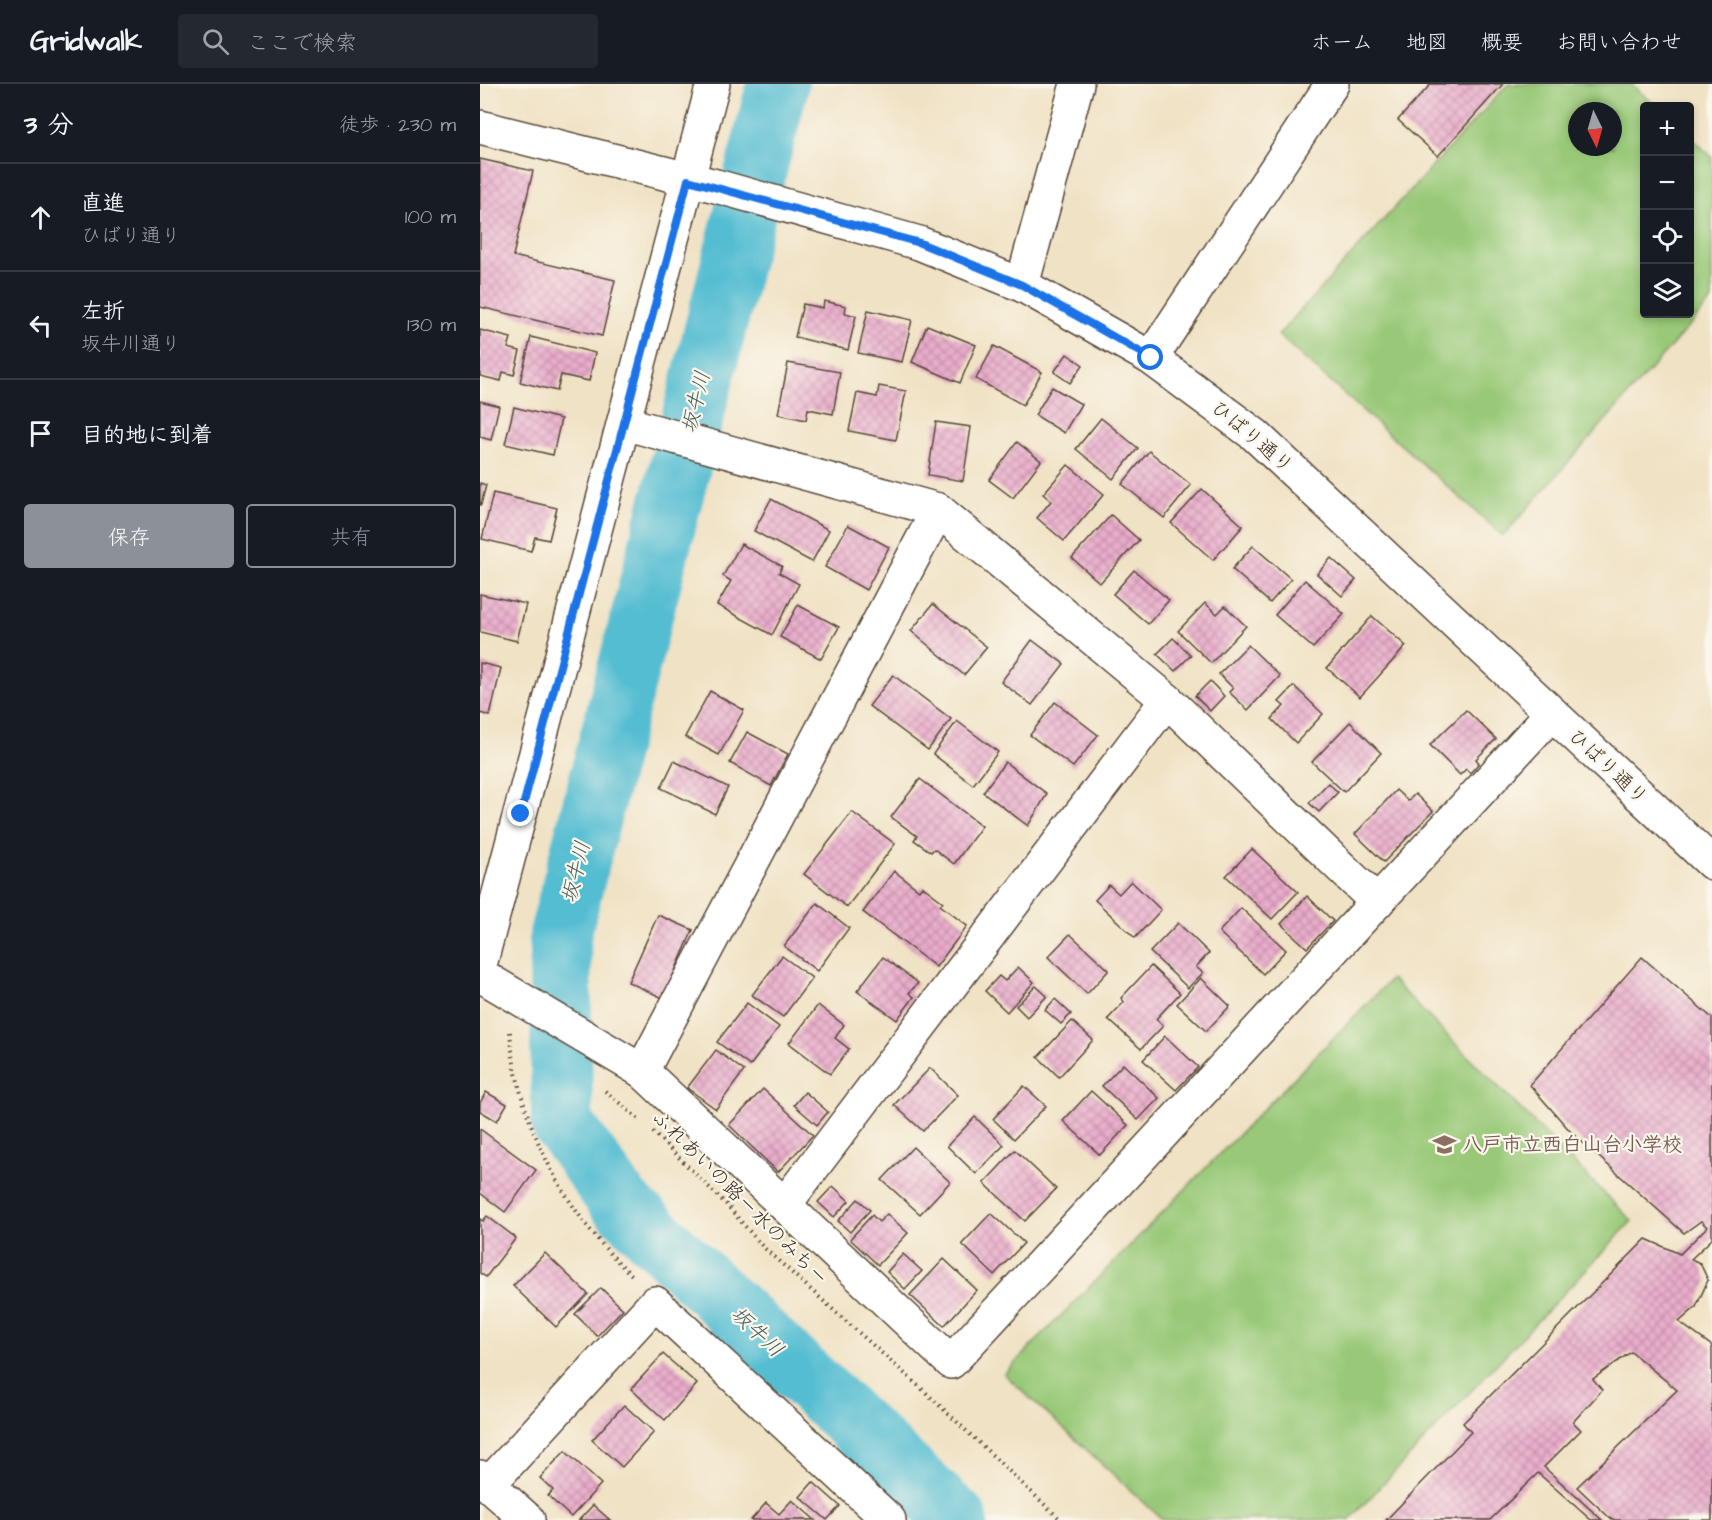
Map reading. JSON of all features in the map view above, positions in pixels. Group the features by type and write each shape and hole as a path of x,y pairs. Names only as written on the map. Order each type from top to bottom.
{"street":[{"path":"480,965 638,426 702,183 713,84"},
{"path":"1022,285 1077,84"},
{"path":"1151,358 1332,84"},
{"name":"ひばり通り","path":"480,127 790,206 920,243 1022,285 1151,358 1255,435 1712,863"},
{"path":"638,426 938,510 1167,700 1377,902"},
{"path":"642,1071 938,510"},
{"path":"785,1204 1167,700"},
{"path":"480,975 642,1071 951,1362 1551,714"},
{"path":"528,1520 484,1480 655,1303 889,1520"}],"path":[{"path":"502,1026 520,1035"},
{"path":"510,1028 512,1050 527,1110 563,1190 592,1234 612,1258 644,1287 655,1303"},
{"name":"ふれあいの路－水のみち－","path":"597,1085 642,1122"},
{"name":"ふれあいの路－水のみち－","path":"651,1130 726,1204 763,1247 922,1389 1061,1520"}],"green space":[{"path":"1508,84 1631,84 1651,102 1640,102 1640,318 1694,318 1694,140 1712,157 1712,300 1503,536 1278,335"},
{"path":"1391,979 1632,1221 1349,1520 1163,1520 1004,1374"}],"building":[{"path":"1431,84 1503,84 1438,156 1398,120"},
{"path":"480,159 533,171 513,256 615,280 602,336 480,307"},
{"path":"824,301 846,306 845,313 856,316 848,350 795,337 803,304 823,308"},
{"path":"868,310 912,320 902,362 858,353"},
{"path":"927,325 976,345 960,383 912,362"},
{"path":"480,330 511,338 508,348 520,351 514,375 503,372 501,381 480,376"},
{"path":"531,337 595,353 589,381 561,375 557,391 520,382"},
{"path":"994,346 1042,372 1023,405 976,379"},
{"path":"1067,354 1083,365 1070,383 1054,372"},
{"path":"788,363 840,372 833,414 808,409 806,420 778,414"},
{"path":"879,386 906,391 896,440 849,431 857,393 877,397"},
{"path":"1052,387 1081,404 1064,433 1035,415"},
{"path":"480,401 499,406 491,440 480,437"},
{"path":"514,407 561,419 553,455 505,444"},
{"path":"1101,418 1138,448 1113,479 1076,449"},
{"path":"936,422 971,427 963,481 928,475"},
{"path":"1017,442 1041,461 1013,498 989,480"},
{"path":"1149,451 1191,485 1164,518 1122,484"},
{"path":"1068,465 1104,494 1064,541 1037,518 1051,501 1043,494"},
{"path":"480,483 486,485 481,505 480,505"},
{"path":"1202,489 1243,526 1213,560 1171,523"},
{"path":"493,493 557,508 549,540 535,537 531,551 482,539"},
{"path":"771,499 829,530 812,562 754,531"},
{"path":"1111,515 1139,540 1100,583 1072,558"},
{"path":"848,525 889,547 866,590 825,567"},
{"path":"741,544 782,566 779,573 799,584 772,635 717,605 731,581 723,576"},
{"path":"1253,546 1291,579 1270,603 1232,569"},
{"path":"1331,558 1356,580 1342,596 1317,574"},
{"path":"1134,570 1169,600 1148,624 1113,594"},
{"path":"1305,580 1344,614 1313,648 1275,615"},
{"path":"480,594 526,604 517,641 480,632"},
{"path":"1205,603 1217,614 1225,606 1246,626 1211,663 1178,631"},
{"path":"933,604 987,647 964,675 911,631"},
{"path":"798,605 839,627 821,659 780,637"},
{"path":"1372,616 1406,646 1360,697 1327,668"},
{"path":"1173,638 1191,655 1175,671 1157,654"},
{"path":"1032,640 1064,664 1032,705 1001,682"},
{"path":"1248,645 1280,676 1248,710 1229,692 1233,688 1219,674"},
{"path":"480,663 501,668 490,716 480,713"},
{"path":"893,675 951,719 928,750 869,706"},
{"path":"1210,681 1224,696 1210,711 1195,696"},
{"path":"1294,686 1323,714 1296,743 1272,719 1284,706 1279,702"},
{"path":"710,691 744,710 719,755 685,737"},
{"path":"1055,702 1098,735 1073,767 1030,735"},
{"path":"1466,710 1496,739 1476,759 1479,763 1470,773 1466,769 1460,775 1430,745"},
{"path":"957,721 998,752 973,785 933,754"},
{"path":"1350,722 1381,753 1344,792 1312,762"},
{"path":"747,732 788,754 771,786 730,763"},
{"path":"674,761 728,787 715,814 661,788"},
{"path":"1005,762 1047,794 1028,826 983,792"},
{"path":"920,779 982,826 954,864 934,849 931,852 914,840 917,836 891,817"},
{"path":"1328,783 1338,792 1319,812 1309,803"},
{"path":"1396,790 1408,801 1415,794 1433,811 1384,862 1355,834"},
{"path":"852,812 895,844 847,907 804,874"},
{"path":"1252,849 1298,892 1272,919 1226,876"},
{"path":"894,871 919,890 922,886 943,902 940,905 967,926 936,967 863,912"},
{"path":"1131,881 1161,910 1135,938 1095,900 1109,885 1119,894"},
{"path":"1307,896 1333,921 1307,948 1281,924"},
{"path":"817,903 849,928 817,971 784,946"},
{"path":"1241,908 1286,950 1263,974 1219,932"},
{"path":"658,915 693,930 663,998 628,982"},
{"path":"1178,923 1209,953 1196,967 1203,973 1188,988 1150,952"},
{"path":"1070,934 1109,970 1087,994 1048,957"},
{"path":"782,956 812,978 783,1017 752,995"},
{"path":"883,957 918,983 909,993 914,997 897,1020 857,991"},
{"path":"1642,957 1712,1018 1712,1239 1691,1259 1700,1263 1708,1280 1696,1307 1679,1322 1712,1346 1712,1520 1612,1520 1577,1487 1677,1390 1631,1352 1593,1379 1602,1390 1573,1422 1581,1430 1544,1467 1602,1520 1591,1520 1538,1473 1490,1520 1386,1520 1471,1432 1463,1423 1646,1239 1680,1254 1707,1227 1701,1221 1684,1233 1571,1132 1530,1085"},
{"path":"1151,966 1180,993 1156,1019 1163,1026 1141,1049 1108,1019 1124,1002 1121,998"},
{"path":"1018,967 1034,982 1007,1012 985,991 999,976 1005,981"},
{"path":"1201,978 1230,1006 1206,1031 1177,1004"},
{"path":"1036,986 1047,996 1027,1017 1016,1006"},
{"path":"1055,999 1071,1014 1061,1024 1045,1010"},
{"path":"747,1003 779,1027 750,1066 717,1042"},
{"path":"818,1005 844,1025 835,1038 849,1049 830,1074 789,1043"},
{"path":"1072,1021 1093,1040 1059,1077 1038,1057"},
{"path":"1165,1036 1198,1067 1176,1090 1143,1060"},
{"path":"716,1050 744,1071 716,1109 687,1088"},
{"path":"1123,1064 1159,1098 1138,1120 1102,1086"},
{"path":"930,1068 958,1095 923,1131 894,1105"},
{"path":"1024,1086 1046,1106 1014,1139 993,1119"},
{"path":"763,1089 813,1135 778,1172 729,1125"},
{"path":"1091,1091 1128,1125 1100,1155 1063,1121"},
{"path":"486,1092 507,1104 497,1121 480,1111 480,1103"},
{"path":"805,1092 828,1112 817,1125 794,1105"},
{"path":"975,1117 1004,1145 976,1174 947,1146"},
{"path":"480,1129 536,1170 505,1212 480,1193"},
{"path":"913,1147 950,1182 920,1214 882,1180"},
{"path":"1015,1150 1056,1189 1025,1221 984,1183"},
{"path":"833,1186 849,1201 834,1217 818,1202"},
{"path":"858,1199 870,1210 850,1232 838,1221"},
{"path":"991,1213 1024,1243 994,1275 962,1244"},
{"path":"887,1214 908,1233 878,1265 850,1239 872,1215 879,1222"},
{"path":"487,1216 516,1238 486,1277 480,1273 480,1219 483,1221"},
{"path":"545,1253 588,1294 556,1327 513,1286"},
{"path":"903,1254 922,1271 905,1289 887,1272"},
{"path":"944,1259 977,1290 944,1326 910,1295"},
{"path":"601,1288 623,1309 597,1336 575,1314"},
{"path":"663,1354 697,1384 665,1420 631,1389"},
{"path":"624,1405 654,1432 622,1467 592,1440"},
{"path":"565,1451 601,1484 571,1517 548,1496 553,1490 540,1478"},
{"path":"813,1482 840,1506 827,1520 800,1497"},
{"path":"792,1500 815,1520 751,1520 766,1503 779,1514"},
{"path":"593,1505 610,1520 579,1520"}],"waterway":[{"name":"坂牛川","path":"778,84 560,935 562,1123 620,1203 957,1520"}],"place":[{"name":"八戸市立西白山台小学校","path":"1444,1145"}],"route":[{"path":"521,814 688,180 920,243 1022,285 1083,317 1151,358"}]}
